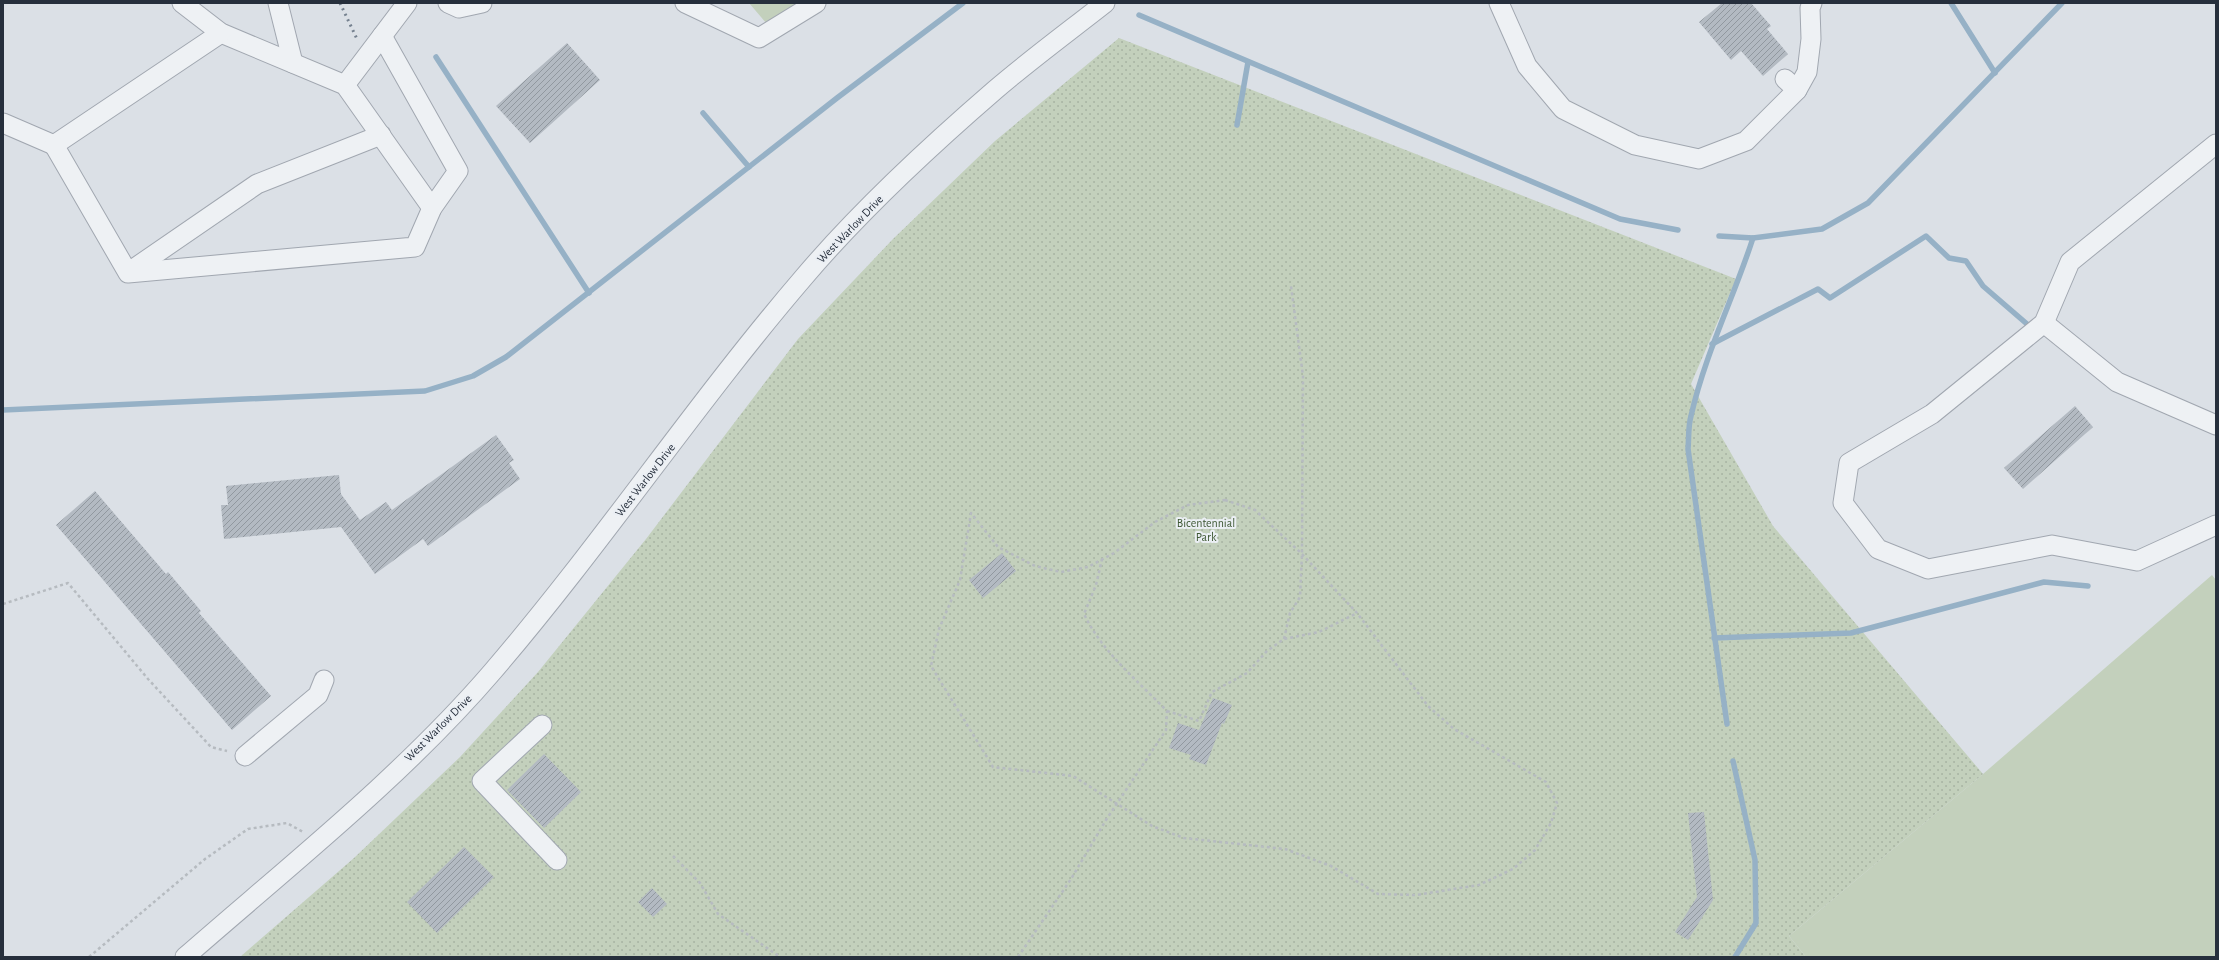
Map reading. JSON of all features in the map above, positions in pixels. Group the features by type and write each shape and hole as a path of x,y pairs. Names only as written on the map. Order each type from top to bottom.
{"street":[{"path":"182,3 221,33 345,85 432,208"},
{"path":"278,3 293,63"},
{"path":"345,85 407,3"},
{"path":"448,3 460,8 482,3"},
{"path":"685,3 759,38 816,3"},
{"name":"West Warlow Drive","path":"185,957 319,841 423,745 493,671 559,592 762,327 807,274 929,149 996,89 1105,3"},
{"path":"1499,3 1527,66 1563,109 1635,145 1699,159 1746,141 1791,85 1807,72 1812,39 1810,8 1812,3"},
{"path":"54,145 221,33"},
{"path":"128,273 415,247 432,208 458,171 382,36"},
{"path":"3,123 54,145 128,273"},
{"path":"128,273 257,184 381,135"},
{"path":"2216,144 2070,262 2044,322 1932,414 1849,463 1843,503 1878,549 1928,569 2052,545 2137,561 2216,525"},
{"path":"2044,322 2117,382 2216,426"},
{"path":"245,756 318,694 324,680"},
{"path":"542,725 482,782 557,860"}],"path":[{"path":"1284,639 1290,613 1300,596 1302,554 1303,376 1291,286"},
{"path":"1225,500 1255,510 1302,554 1356,613 1428,706 1454,730 1546,782 1557,803 1551,823 1535,850 1513,869 1479,885 1416,895 1378,894 1331,866 1285,849 1184,838 1152,826 1118,803 1073,776 993,767 931,666 939,629 960,580 971,513 998,547 1035,566 1061,572 1088,567 1155,522 1188,505 1225,500"},
{"path":"1102,559 1096,585 1084,614 1091,630 1116,660 1167,711 1199,721 1212,692 1247,673 1267,651 1284,639 1319,632 1356,613"},
{"path":"3,604 68,583 148,679 211,747 245,756"},
{"path":"1018,957 1072,879 1118,803 1166,730 1167,711"},
{"path":"89,957 205,858 248,829 287,823 319,841"},
{"path":"673,856 700,883 718,914 780,957"}],"green space":[{"path":"749,3 798,3 767,24"},
{"name":"Bicentennial Park","path":"1119,38 1736,279 1691,384 1773,526 1983,774 1789,936 1806,957 240,957 354,858 460,757 538,672 646,539 798,339 893,239 995,141"},
{"path":"2212,575 2216,580 2216,957 1806,957 1789,936 1983,774"}],"building":[{"path":"1722,3 1751,3 1771,26 1767,29 1788,54 1763,76 1741,51 1731,60 1699,22"},
{"path":"567,43 600,80 530,143 496,106"},
{"path":"2075,406 2093,427 2023,489 2004,468"},
{"path":"496,435 514,460 509,463 520,479 428,546 423,539 375,574 341,527 224,539 221,505 228,505 226,486 339,475 341,494 360,520 386,502 392,510"},
{"path":"95,491 166,574 168,572 201,611 199,613 271,696 232,730 56,525"},
{"path":"1002,553 1016,571 983,598 969,580"},
{"path":"1213,698 1232,705 1224,724 1222,723 1206,765 1189,759 1191,755 1169,748 1178,723 1199,730"},
{"path":"544,754 581,792 544,828 507,790"},
{"path":"1704,812 1713,900 1688,940 1675,932 1697,897 1688,813"},
{"path":"464,847 494,877 437,933 407,902"},
{"path":"652,888 667,904 653,917 638,902"}],"waterway":[{"path":"3,410 425,391 473,376 506,357 837,98 963,3"},
{"path":"1951,3 1995,73"},
{"path":"1719,236 1753,238 1822,229 1868,203 2062,3"},
{"path":"1139,15 1620,219 1678,230"},
{"path":"436,57 589,293"},
{"path":"1237,125 1248,62"},
{"path":"703,113 749,167"},
{"path":"1712,344 1818,289 1830,298 1926,236 1949,258 1966,261 1983,286 2027,324"},
{"path":"1727,724 1688,449 1690,420 1704,370 1753,238"},
{"path":"1714,638 1851,633 2044,582 2088,586"},
{"path":"1733,761 1755,860 1756,923 1735,957"}],"railway":[{"path":"340,3 357,39"}]}
